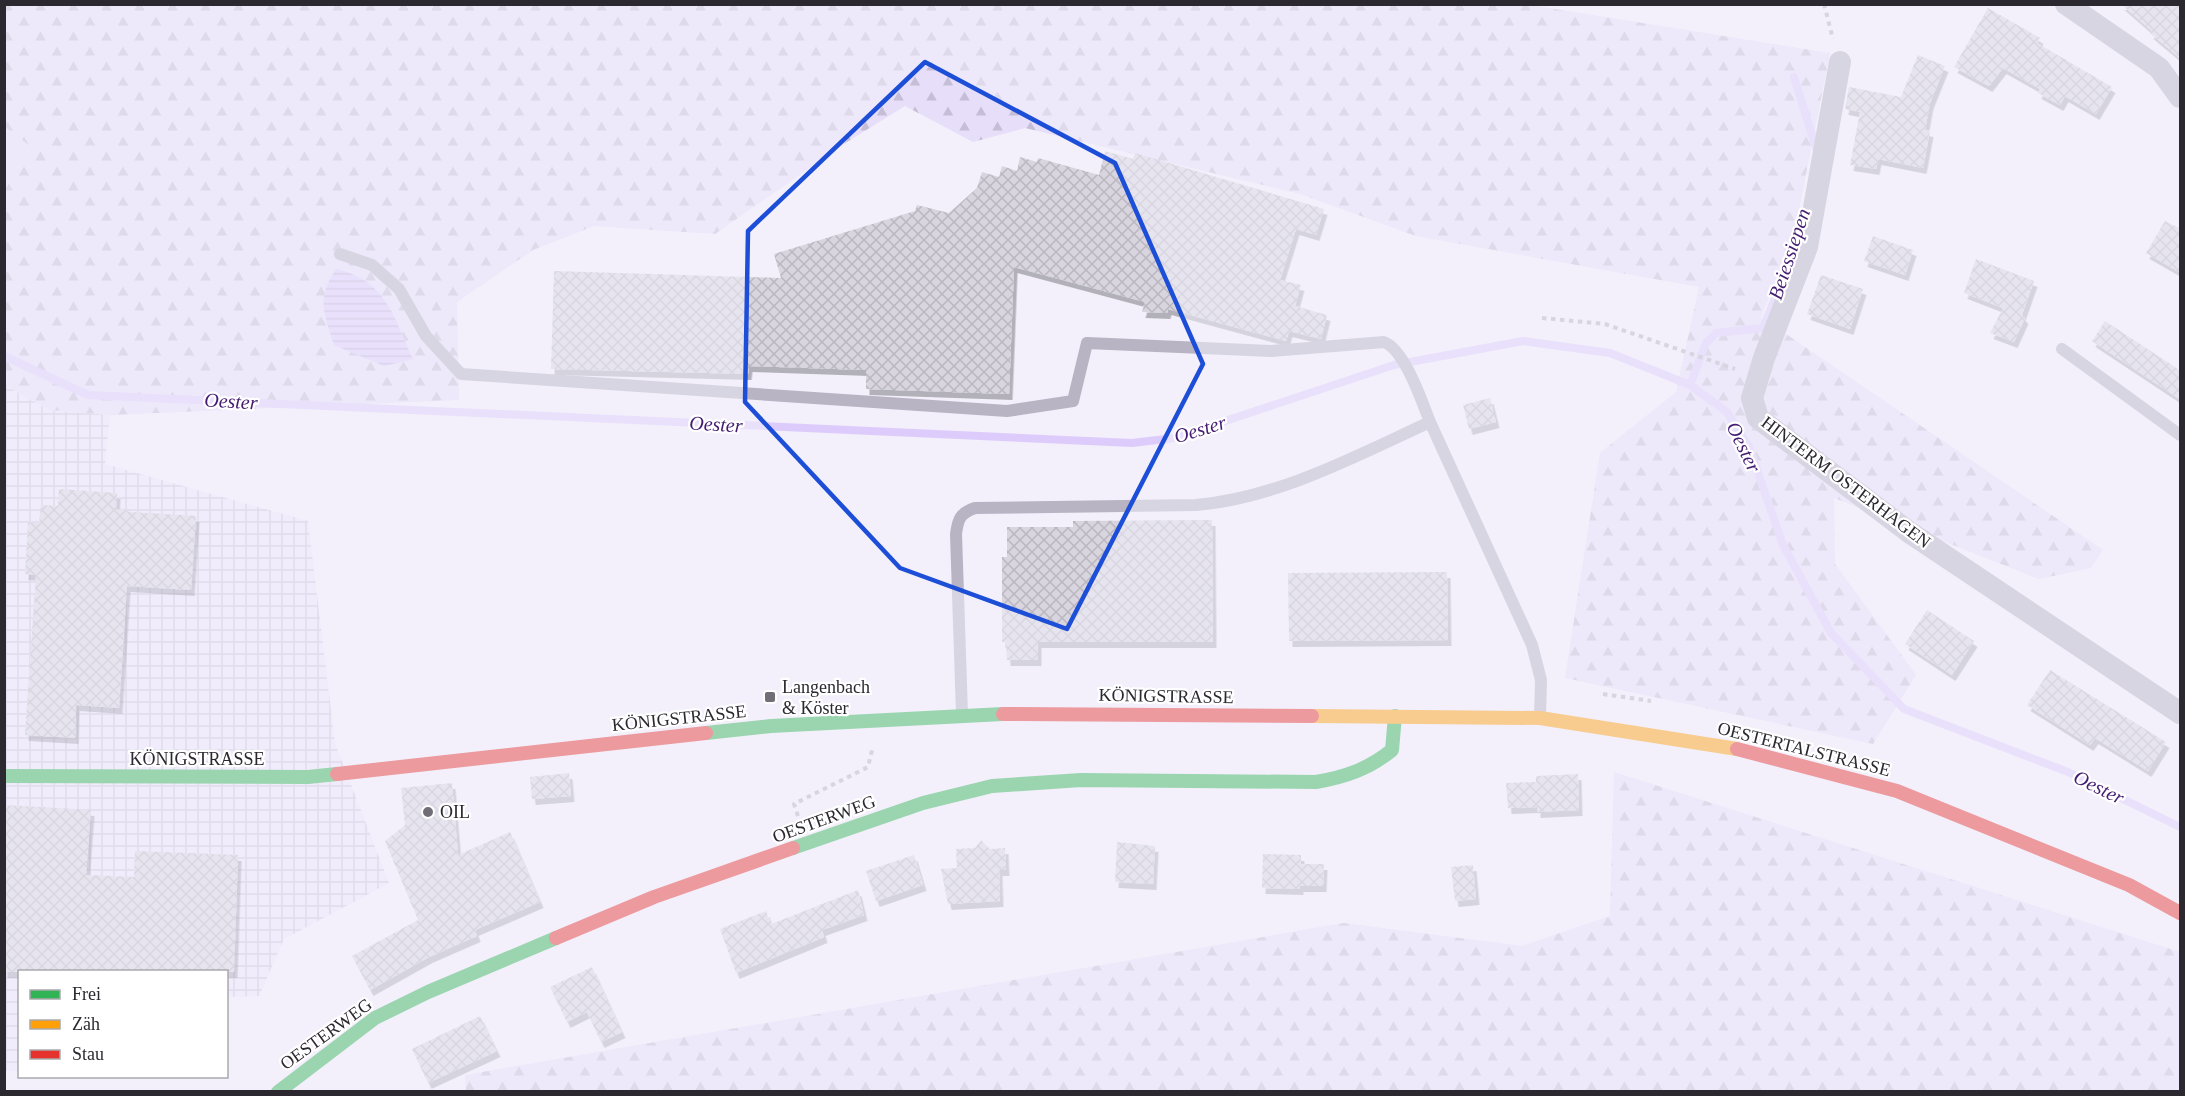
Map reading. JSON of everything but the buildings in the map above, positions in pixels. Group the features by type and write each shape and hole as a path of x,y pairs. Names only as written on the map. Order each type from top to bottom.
{"main road":[{"name":"KÖNIGSTRASSE","path":"4,776 308,777 771,726 962,715 1080,713 1395,716"},
{"name":"OESTERTALSTRASSE","path":"1395,716 1540,718 1722,745 1897,790 2129,885 2181,913"},
{"name":"OESTERWEG","path":"278,1092 375,1018 428,992 654,897 923,803 992,786 1081,780 1316,782 1354,775 1375,764 1392,750 1395,716"}],"street":[{"path":"2066,4 2159,68 2181,97"},
{"name":"HINTERM OSTERHAGEN","path":"1840,62 1807,247 1764,358 1752,398 1758,418 1909,532 2181,713"}],"lane":[{"path":"340,254 372,265 399,289 426,336 461,374 1007,411 1073,401 1087,343 1271,351 1384,342 1395,349 1416,388 1532,645 1541,680 1540,718"},
{"path":"2062,349 2181,435"},
{"path":"962,715 956,534 958,520 964,512 975,508 1226,502 1274,488 1430,422"}],"path":[{"path":"1824,4 1840,62"},
{"path":"1542,318 1605,324 1712,361"},
{"path":"794,804 868,767 873,756 871,722"}],"highlighted area":[{"path":"925,62 1115,163 1203,364 1067,629 900,568 745,402 748,231"}],"shaded area":[{"path":"336,269 367,282 378,291 393,315 413,359 384,366 334,345 325,314 324,298"},
{"path":"5,385 49,410 110,415 105,464 308,521 335,743 389,883 284,939 259,996 228,997 228,970 18,970 18,1071 5,1071"}],"green space":[{"path":"5,4 1524,4 1830,53 1794,235 1761,317 2103,550 2091,568 2039,579 1834,498 1835,564 1916,675 1873,744 1565,678 1600,453 1676,392 1699,287 1416,236 1300,194 1025,128 973,142 905,106 847,142 715,234 594,226 533,250 457,302 459,400 110,415 49,410 5,385 5,190 30,146 5,127"},
{"path":"5,127 30,146 5,190"},
{"path":"1614,772 2180,952 2180,1091 466,1091 465,1075 1344,923 1522,946 1610,916"}],"waterway":[{"name":"Beiessiepen","path":"1794,77 1817,151"},
{"name":"Beiessiepen","path":"1690,385 1706,343 1716,333 1763,328 1776,296"},
{"name":"Oester","path":"4,356 88,395 1132,443 1174,438 1394,365 1523,341 1610,353 1690,385 1727,412 1749,447 1783,545 1831,633 1904,709 2068,772 2180,827"}],"traffic: fast":[{"path":"706,733 771,726 1003,714"},
{"path":"793,848 923,803 992,786 1081,780 1316,782 1327,780 1365,767 1392,750 1395,716"},
{"path":"4,776 308,777 337,774"},
{"path":"278,1092 375,1018 428,992 556,938"}],"traffic: slow":[{"path":"1312,716 1540,718 1737,749"}],"traffic: jam":[{"path":"1003,714 1312,716"},
{"path":"337,774 706,733"},
{"path":"1737,749 1897,791 2129,885 2180,913"},
{"path":"556,938 654,897 793,848"}],"place":[{"name":"Langenbach & Köster","path":"770,697"},
{"name":"OIL","path":"428,812"}]}
